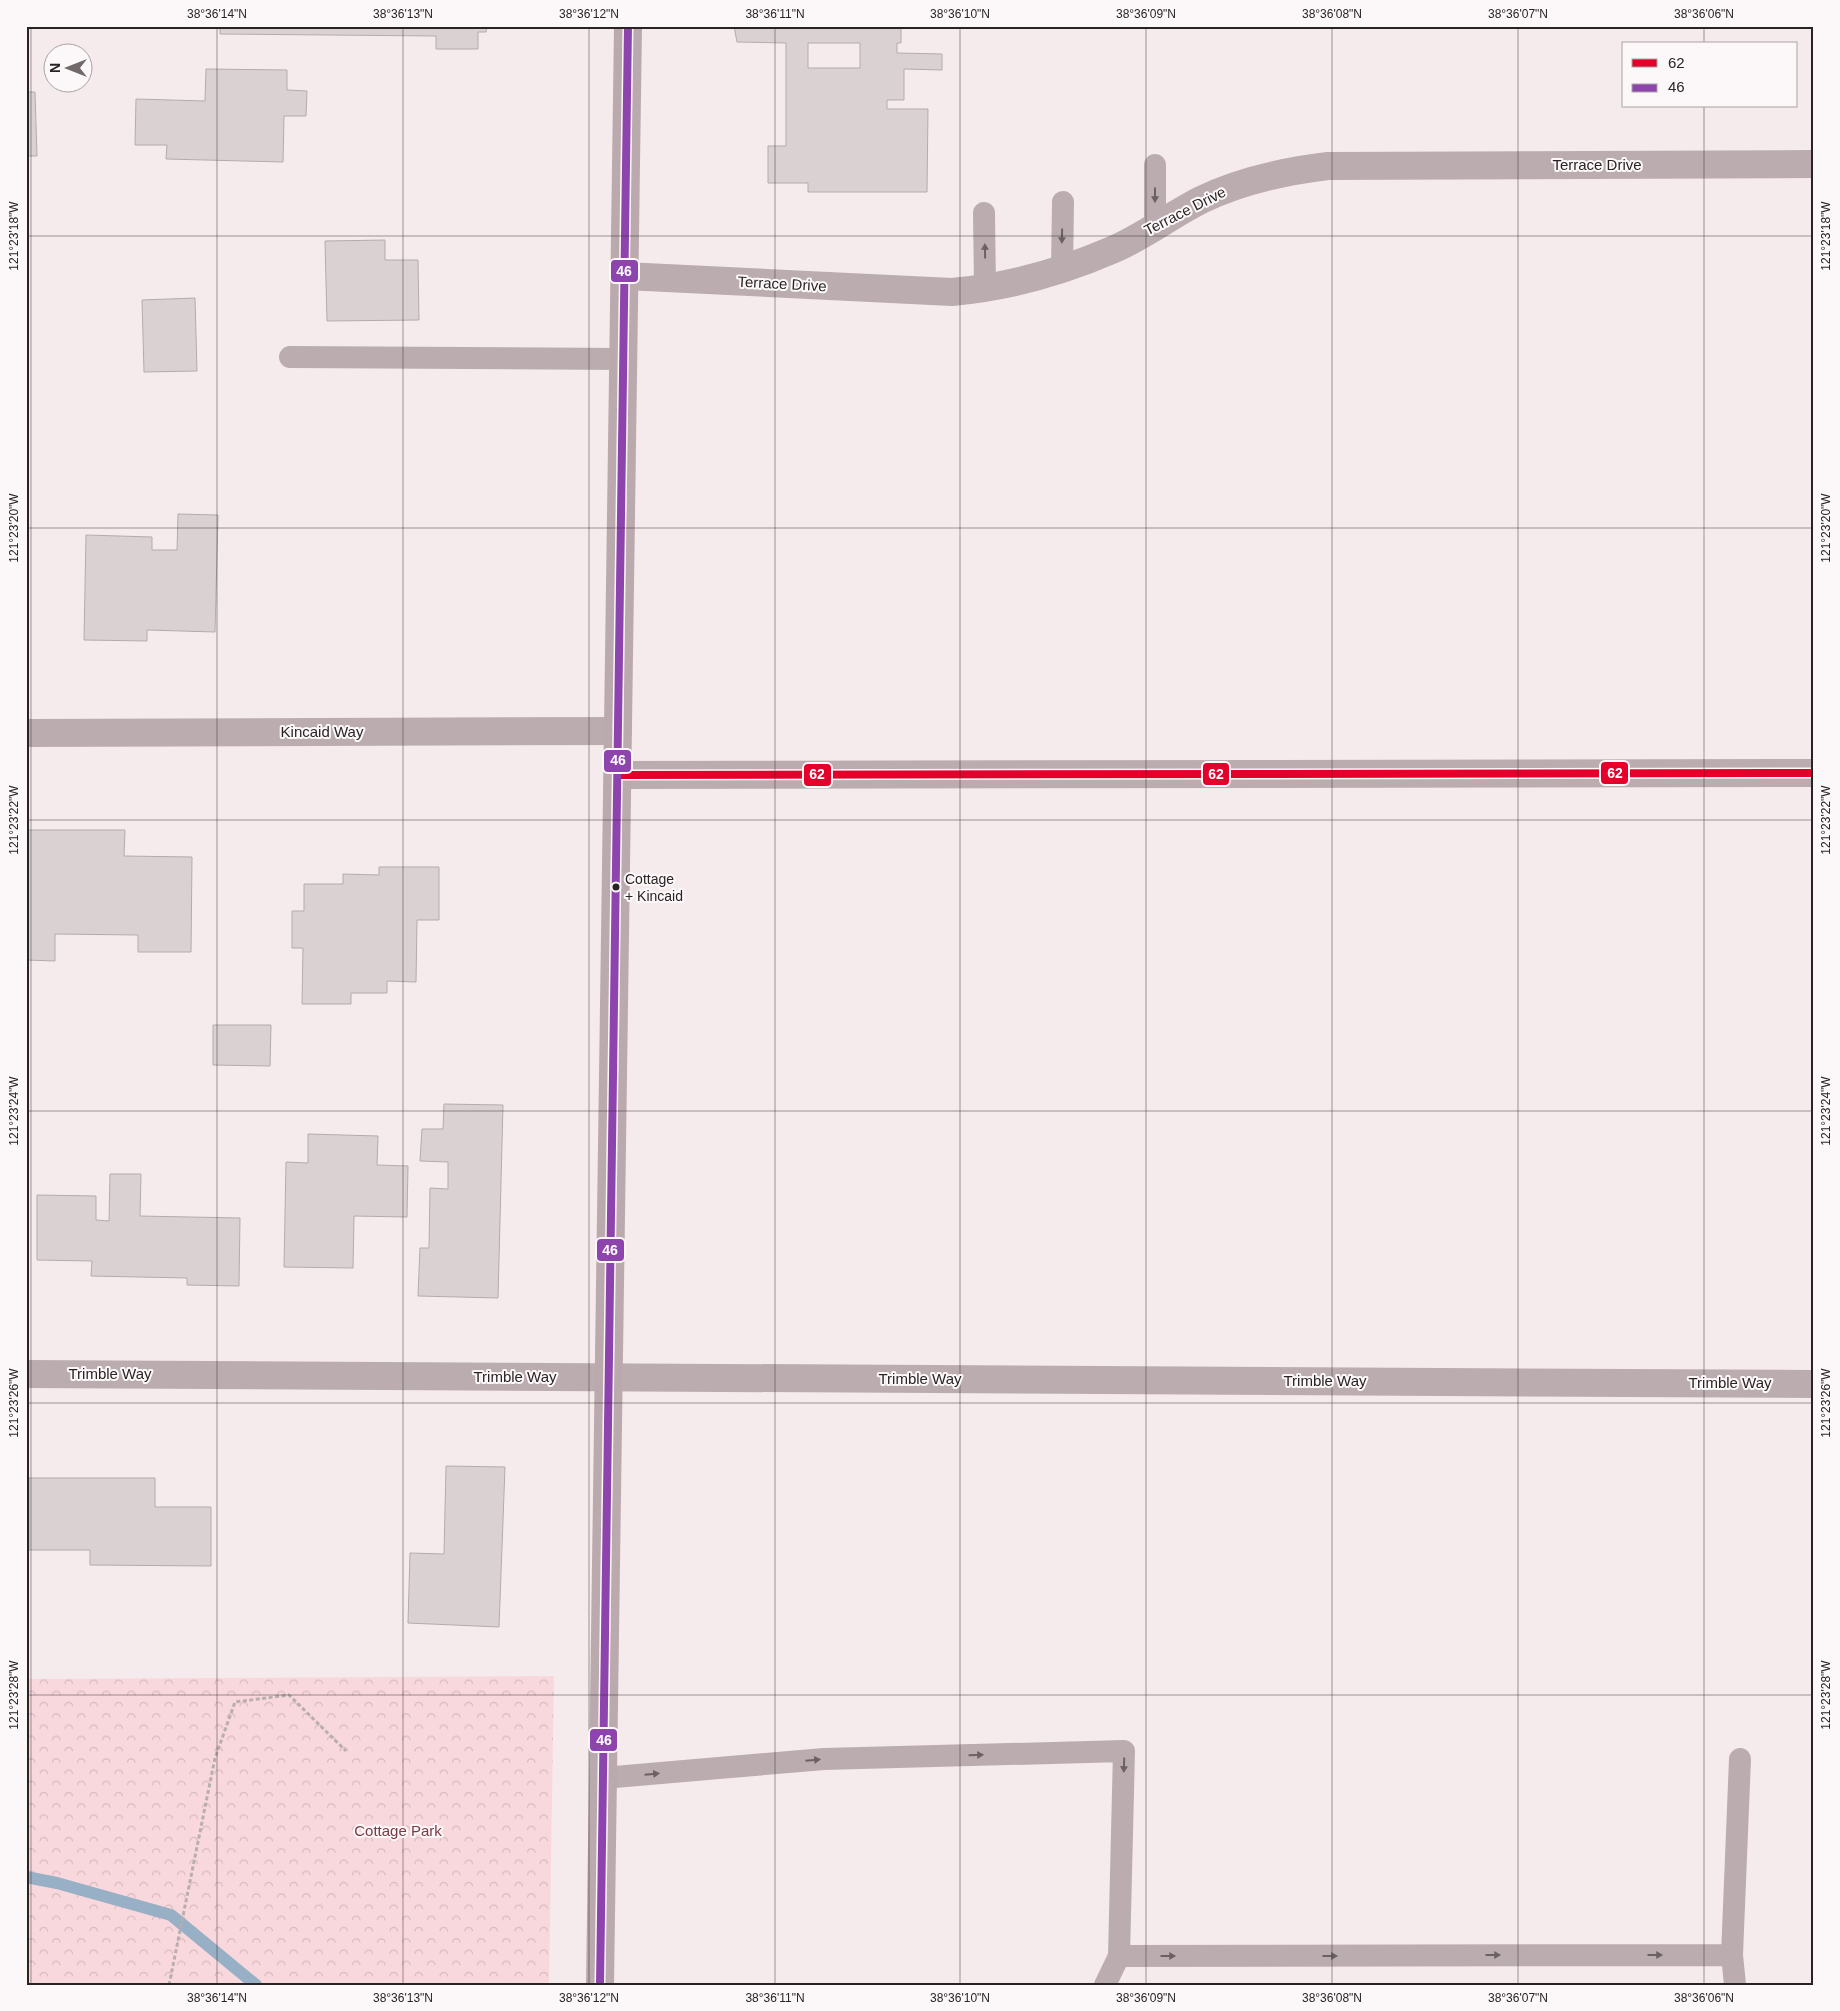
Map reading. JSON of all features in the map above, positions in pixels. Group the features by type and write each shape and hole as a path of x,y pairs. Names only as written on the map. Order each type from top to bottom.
{"street":[{"path":"600,1985 628,26"},
{"name":"Terrace Drive","path":"625,276 952,292 985,289 1062,270 1114,250 1201,200 1232,187 1296,170 1328,166 1814,164"},
{"name":"Kincaid Way","path":"26,734 618,731"},
{"path":"618,775 1814,773"},
{"name":"Trimble Way","path":"26,1374 1814,1384"}],"lane":[{"path":"1155,165 1155,226"},
{"path":"1062,270 1063,202"},
{"path":"984,213 985,289"},
{"path":"290,357 624,359"},
{"path":"603,1778 824,1759 1124,1751 1119,1956 1104,1985"},
{"path":"1734,1985 1732,1955 1740,1759"},
{"path":"1119,1956 1732,1955"}],"path":[{"path":"169,1985 215,1758 235,1702 289,1695 346,1750"}],"green space":[{"name":"Cottage Park","path":"554,1676 549,1985 26,1985 26,1679"}],"building":[{"path":"220,26 487,26 486,32 478,32 478,49 436,49 436,36 220,34"},
{"path":"734,26 901,26 901,43 897,43 897,53 942,54 942,70 904,69 904,100 887,100 887,109 928,109 927,192 808,192 808,183 768,183 768,146 786,146 786,43 737,42","holes":["808,43 860,43 860,68 808,68"]},
{"path":"206,69 287,70 287,90 307,91 306,116 284,116 283,162 166,159 167,145 135,145 136,99 205,101"},
{"path":"26,92 35,92 37,156 26,156"},
{"path":"385,240 385,260 418,260 419,320 327,321 325,241"},
{"path":"195,298 197,371 144,372 142,300"},
{"path":"178,514 218,515 215,632 147,630 147,641 84,640 86,535 152,537 152,550 177,550"},
{"path":"26,830 125,830 124,856 192,857 191,952 138,952 138,935 55,934 55,961 26,960"},
{"path":"379,867 439,867 439,920 417,920 416,982 387,981 387,993 351,993 351,1004 302,1004 303,948 292,948 292,911 304,911 304,884 343,884 343,874 379,875"},
{"path":"213,1025 271,1025 270,1066 213,1065"},
{"path":"444,1104 503,1105 498,1298 418,1296 420,1248 429,1248 430,1188 448,1189 448,1162 420,1161 422,1129 443,1129"},
{"path":"308,1134 378,1136 377,1165 408,1166 407,1217 354,1216 353,1268 284,1267 286,1162 308,1163"},
{"path":"110,1174 141,1174 140,1216 240,1218 239,1286 187,1285 187,1278 91,1276 92,1261 37,1260 37,1195 96,1196 96,1220 109,1221"},
{"path":"446,1466 505,1467 499,1627 408,1623 410,1553 444,1554"},
{"path":"29,1478 155,1478 155,1507 211,1507 211,1566 90,1565 90,1550 29,1550"}],"waterway":[{"path":"26,1877 57,1883 171,1915 256,1985"}],"transit line":[{"name":"46","path":"600,1985 628,26"},
{"name":"62","path":"618,775 1814,773"}],"place":[{"name":"Cottage + Kincaid","path":"616,887"}]}
